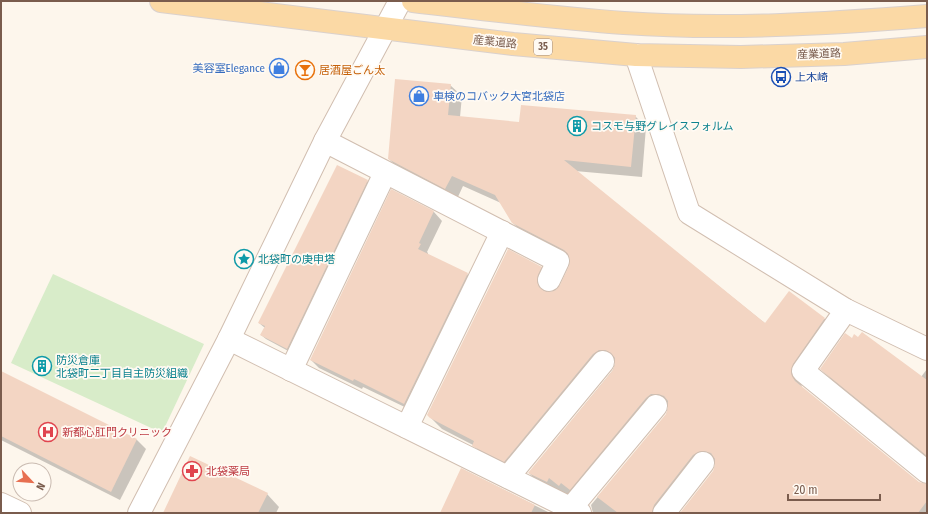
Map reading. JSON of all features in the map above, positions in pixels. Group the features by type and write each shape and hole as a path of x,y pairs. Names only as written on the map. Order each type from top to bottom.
{"main road":[{"name":"産業道路","path":"161,1 513,44 636,55 741,57 844,54 927,47"},
{"path":"413,1 625,23 736,26 843,22 927,16"}],"street":[{"path":"139,513 229,339 325,142 400,1"},
{"path":"636,55 689,213 846,310 927,349"},
{"path":"325,142 558,261 550,280"},
{"path":"291,370 385,172"},
{"path":"406,427 502,232"},
{"path":"846,310 803,371 927,472"},
{"path":"229,339 508,477 563,509 656,406"},
{"path":"508,477 603,362"},
{"path":"664,513 702,463"},
{"path":"1,504 20,513"}],"green space":[{"path":"53,274 204,344 162,433 11,363"}],"building":[{"path":"395,79 451,84 448,115 519,122 521,105 636,115 631,167 564,160 765,323 789,291 825,318 793,364 791,370 792,376 795,381 919,482 927,484 927,501 918,513 680,513 713,471 715,459 711,453 704,451 693,455 654,505 652,513 618,513 597,497 666,414 668,401 664,396 658,394 651,394 646,398 570,490 561,483 559,486 549,478 547,482 528,473 613,370 615,358 611,353 605,350 599,350 593,354 504,462 472,446 474,441 430,418 427,415 508,249 542,267 537,281 539,287 544,291 550,292 556,290 569,266 570,260 568,254 564,250 512,223 495,195 452,176 445,189 388,159"},
{"path":"337,165 368,180 287,349 260,335 265,326 258,323"},
{"path":"391,189 434,211 419,243 421,244 418,249 468,273 404,404 354,379 353,381 310,360"},
{"path":"862,332 927,380 927,456 820,369 845,333 852,338 854,334 858,337"},
{"path":"1,371 137,439 111,492 1,436"},
{"path":"190,456 268,493 258,513 163,513"},
{"path":"461,468 535,505 531,513 440,513"}],"place":[{"name":"美容室Elegance","path":"279,68"},
{"name":"居酒屋ごん太","path":"305,70"},
{"name":"上木崎","path":"781,77"},
{"name":"車検のコバック大宮北袋店","path":"419,96"},
{"name":"コスモ与野グレイスフォルム","path":"577,126"},
{"name":"北袋町の庚申塔","path":"244,259"},
{"name":"防災倉庫 北袋町二丁目自主防災組織","path":"42,366"},
{"name":"新都心肛門クリニック","path":"48,432"},
{"name":"北袋薬局","path":"192,471"}]}
